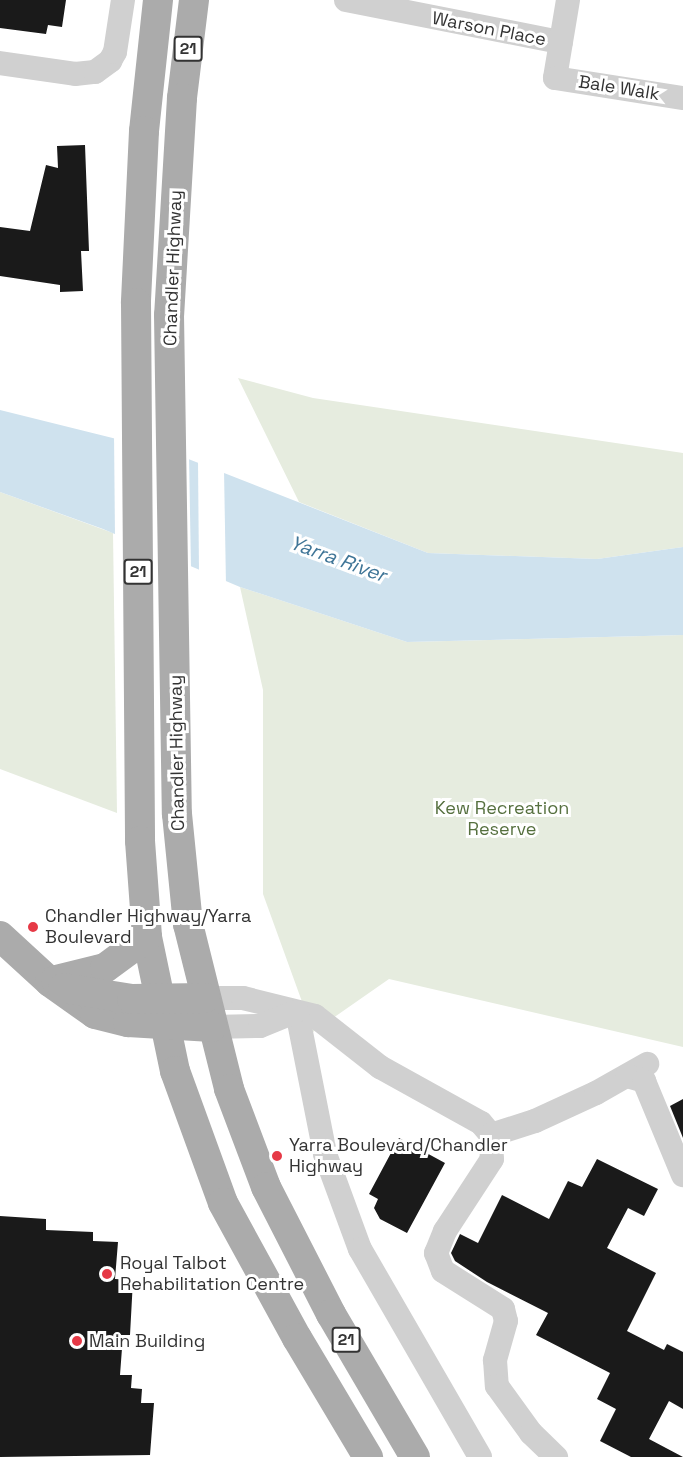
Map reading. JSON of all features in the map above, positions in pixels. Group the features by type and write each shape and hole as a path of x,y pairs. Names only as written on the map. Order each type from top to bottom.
{"main road":[{"name":"Chandler Highway","path":"158,0 144,131 136,303 140,841 147,937 160,1012 175,1071 235,1229 368,1457"},
{"name":"Chandler Highway","path":"194,0 179,131 169,315 180,855 188,924 212,1027 237,1115 282,1221 331,1314 415,1457"},
{"path":"0,936 55,985 102,1016 160,1012 205,998"},
{"path":"55,985 105,968 147,937"},
{"path":"160,1012 212,1027"}],"street":[{"path":"0,63 75,74 95,72 112,58 123,0"},
{"name":"Warson Place","path":"346,0 448,10 561,42"},
{"path":"561,42 568,0"},
{"name":"Bale Walk","path":"561,42 555,78 683,98"},
{"path":"205,998 243,998 327,1022 380,1067 481,1123 492,1135 492,1158 445,1231 436,1253 443,1271 503,1309 506,1321 495,1360 497,1386 531,1433 556,1457"},
{"path":"212,1027 260,1026 295,1012"},
{"path":"295,1012 325,1154 360,1249 480,1457"},
{"path":"492,1135 535,1121 637,1070 644,1081 683,1175"}],"green space":[{"path":"238,378 313,398 683,453 683,547 597,559 428,553 299,502"},
{"path":"0,492 113,533 117,813 0,769"},
{"name":"Kew Recreation Reserve","path":"240,587 407,642 683,635 683,1047 389,979 313,1032 263,894 263,690"}],"water":[{"name":"Yarra River","path":"0,410 173,453 428,553 597,559 683,547 683,635 407,642 240,587 103,529 0,492"}],"pier":[{"path":"114,433 189,456 191,569 115,537"},
{"path":"198,460 224,470 226,585 199,573"}],"building":[{"path":"0,0 66,0 62,27 48,25 46,34 0,28"},
{"path":"85,145 89,251 81,251 83,291 60,292 60,285 0,276 0,227 30,231 46,165 58,168 57,146"},
{"path":"683,1099 683,1138 670,1106"},
{"path":"399,1138 445,1163 407,1233 380,1219 374,1208 378,1199 369,1194"},
{"path":"597,1159 658,1189 644,1216 628,1208 607,1248 656,1273 627,1331 664,1350 667,1344 683,1352 683,1409 669,1401 649,1439 683,1457 631,1457 600,1441 616,1409 597,1399 610,1373 536,1335 548,1313 487,1282 455,1261 451,1253 460,1234 478,1243 502,1195 549,1219 568,1181 582,1187"},
{"name":"Main Building","path":"0,1216 46,1219 46,1230 93,1232 93,1241 118,1242 115,1279 133,1280 130,1335 123,1335 120,1375 132,1375 131,1388 142,1389 141,1403 154,1403 150,1455 0,1457"}],"place":[{"name":"Chandler Highway/Yarra Boulevard","path":"33,927"},
{"name":"Yarra Boulevard/Chandler Highway","path":"277,1156"},
{"name":"Royal Talbot Rehabilitation Centre","path":"107,1274"},
{"name":"Main Building","path":"77,1341"}]}
